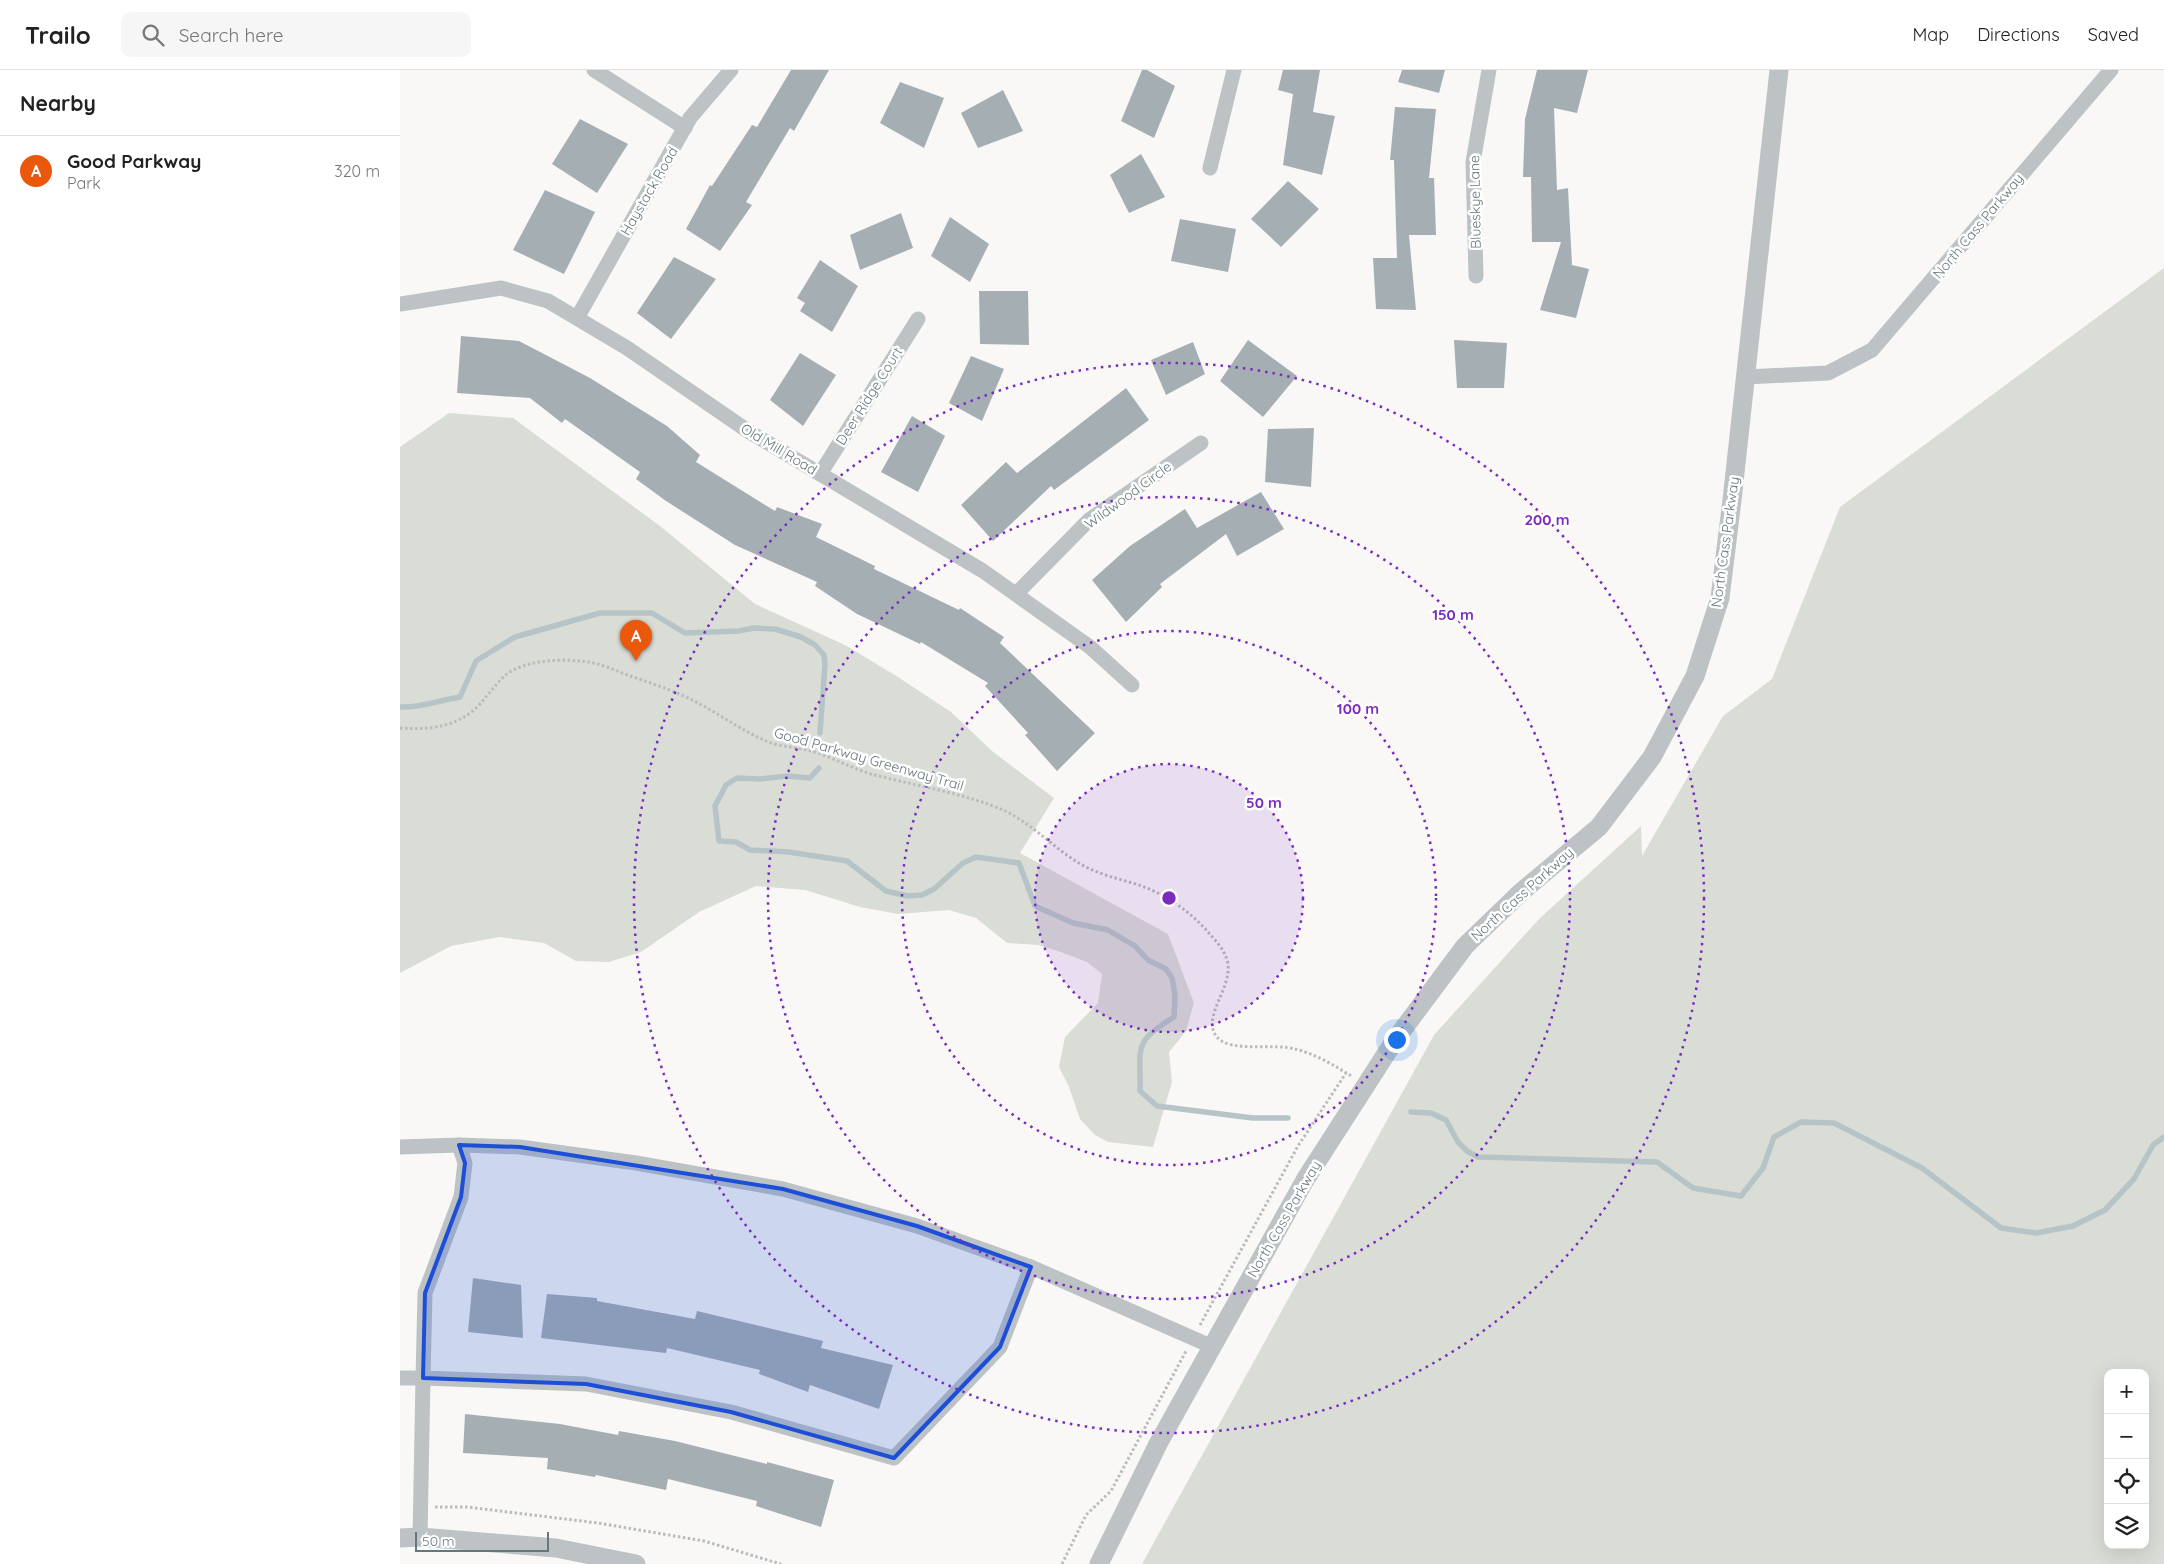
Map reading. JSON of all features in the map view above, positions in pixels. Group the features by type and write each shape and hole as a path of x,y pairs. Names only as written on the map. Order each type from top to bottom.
{"street":[{"path":"594,70 685,128"},
{"name":"Haystack Road","path":"577,318 690,118 732,70"},
{"path":"1210,168 1234,70"},
{"name":"Blueskye Lane","path":"1476,276 1473,162 1490,70"},
{"name":"North Cass Parkway","path":"1099,1564 1158,1444 1305,1180 1395,1040 1465,946 1520,893 1599,827 1652,757 1695,676 1720,598 1779,70"},
{"name":"North Cass Parkway","path":"1746,377 1828,373 1872,350 2111,70"},
{"name":"Old Mill Road","path":"400,304 501,288 548,301 627,348 748,431 983,571 1090,647 1132,685"},
{"name":"Deer Ridge Court","path":"820,474 918,319"},
{"name":"Wildwood Circle","path":"1016,594 1089,520 1201,443"},
{"path":"400,1147 459,1145 520,1147 636,1163 783,1189 917,1226 1030,1267 1194,1337 1213,1347"},
{"path":"420,1537 425,1294 461,1197 465,1163 459,1145"},
{"path":"400,1378 586,1384 732,1412 894,1458 1000,1347 1030,1267"},
{"path":"400,1538 420,1537 556,1548 636,1564"}],"path":[{"name":"Good Parkway Greenway Trail","path":"400,728 422,730 442,727 468,716 508,674 528,664 551,661 582,661 598,664 676,693 766,741 825,755 867,773 978,802 1006,812 1037,830 1059,849 1086,867 1157,892 1185,910 1206,930 1222,948 1227,959 1229,971 1227,984 1213,1013 1212,1026 1216,1036 1225,1043 1238,1046 1272,1046 1296,1049 1346,1073 1366,1085"},
{"path":"1062,1564 1086,1515 1111,1491 1298,1146 1346,1073"},
{"path":"421,1508 467,1507 598,1522 704,1541 780,1564"}],"highlighted area":[{"path":"459,1145 520,1147 783,1189 917,1226 1031,1267 1000,1347 894,1458 731,1412 586,1384 423,1378 425,1293 461,1197 465,1163"}],"shaded area":[{"path":"2164,268 2164,1564 1142,1564 1434,1035 1539,919 1641,826 1642,856 1723,716 1772,679 1840,507"},
{"path":"449,413 513,418 660,526 755,604 845,645 898,677 951,712 992,751 1054,798 1020,853 1168,934 1194,1003 1186,1031 1169,1052 1172,1082 1153,1147 1108,1142 1095,1135 1080,1119 1069,1087 1059,1067 1065,1037 1098,1003 1102,974 1087,962 1058,951 1038,945 1007,943 976,918 949,910 898,914 860,907 805,890 756,886 699,912 641,952 609,962 576,961 544,943 499,937 451,946 400,973 400,447"}],"building":[{"path":"791,70 829,70 794,131 790,128 746,202 752,205 720,251 686,229 710,185 712,186 752,125 757,127"},
{"path":"1142,70 1147,70 1175,86 1154,138 1121,121"},
{"path":"1283,70 1320,70 1313,112 1335,116 1322,175 1283,165 1293,94 1278,90"},
{"path":"1402,70 1445,70 1439,93 1398,82"},
{"path":"1537,70 1588,70 1577,113 1554,108 1557,190 1568,188 1572,265 1589,269 1576,318 1540,310 1561,242 1532,242 1531,177 1523,177 1525,119"},
{"path":"900,82 944,98 924,148 880,123"},
{"path":"1003,90 1023,131 978,148 961,113"},
{"path":"1395,107 1436,109 1429,178 1434,178 1436,235 1409,235 1416,310 1376,309 1373,258 1397,258 1394,160 1390,160"},
{"path":"580,119 628,144 597,193 552,164"},
{"path":"1141,154 1165,197 1129,213 1110,175"},
{"path":"1288,181 1319,209 1281,247 1251,219"},
{"path":"545,190 595,212 564,274 513,250"},
{"path":"901,213 913,248 860,270 850,235"},
{"path":"950,217 989,244 970,282 931,256"},
{"path":"1180,219 1236,229 1228,272 1171,261"},
{"path":"674,257 716,279 671,339 637,313"},
{"path":"820,260 858,286 832,332 800,311 805,303 797,298"},
{"path":"979,291 1028,291 1029,345 980,344"},
{"path":"461,336 519,341 590,378 667,426 700,455 696,462 775,511 777,507 822,524 816,537 875,566 874,569 959,610 960,608 1004,637 1000,643 1095,733 1057,771 1025,735 1028,733 985,686 988,683 921,642 920,644 857,614 815,586 817,582 735,545 666,501 636,479 640,472 565,419 562,423 530,398 457,393"},
{"path":"1248,340 1297,376 1263,417 1220,381"},
{"path":"1454,340 1507,343 1504,388 1457,388"},
{"path":"1193,342 1205,374 1166,395 1151,360"},
{"path":"800,353 836,375 803,426 770,400"},
{"path":"971,356 1004,369 982,421 949,403"},
{"path":"1126,388 1149,420 1054,490 1051,486 993,541 961,505 1006,462 1017,473"},
{"path":"912,416 945,436 918,492 881,472"},
{"path":"1314,428 1311,487 1265,482 1268,429"},
{"path":"1261,492 1284,529 1237,556 1226,534 1160,584 1162,587 1126,622 1092,580 1130,546 1185,509 1197,528"},
{"path":"473,1278 521,1285 523,1338 468,1332"},
{"path":"547,1294 597,1298 597,1301 695,1319 697,1311 823,1341 821,1348 893,1365 879,1409 810,1385 808,1392 759,1374 760,1370 667,1348 666,1353 541,1338"},
{"path":"465,1414 560,1424 618,1435 619,1431 675,1441 767,1464 767,1462 834,1480 821,1527 756,1506 757,1501 668,1479 666,1490 596,1475 595,1477 547,1469 548,1458 463,1453"}],"waterway":[{"path":"400,707 423,705 460,697 476,661 515,637 600,613 652,613 685,633 738,631 754,628 775,629 801,637 815,645 824,655 825,665 820,733"},
{"path":"819,768 810,778 788,776 760,779 737,778 726,785 715,806 719,841 736,842 750,850 789,852 847,861 886,891 908,896 922,895 934,889 963,863 976,857 1019,863 1035,906 1073,923 1108,930 1135,946 1148,960 1166,969 1172,978 1175,995 1174,1017 1151,1033 1145,1040 1140,1055 1140,1091 1157,1106 1253,1118 1288,1118"},
{"path":"1411,1112 1431,1113 1446,1120 1458,1142 1467,1151 1478,1157 1657,1162 1693,1188 1741,1196 1763,1168 1774,1137 1801,1122 1834,1123 1922,1168 2001,1228 2036,1233 2073,1226 2105,1210 2134,1179 2153,1145 2164,1137"}],"place":[{"name":"Good Parkway","path":"636,661"}]}
